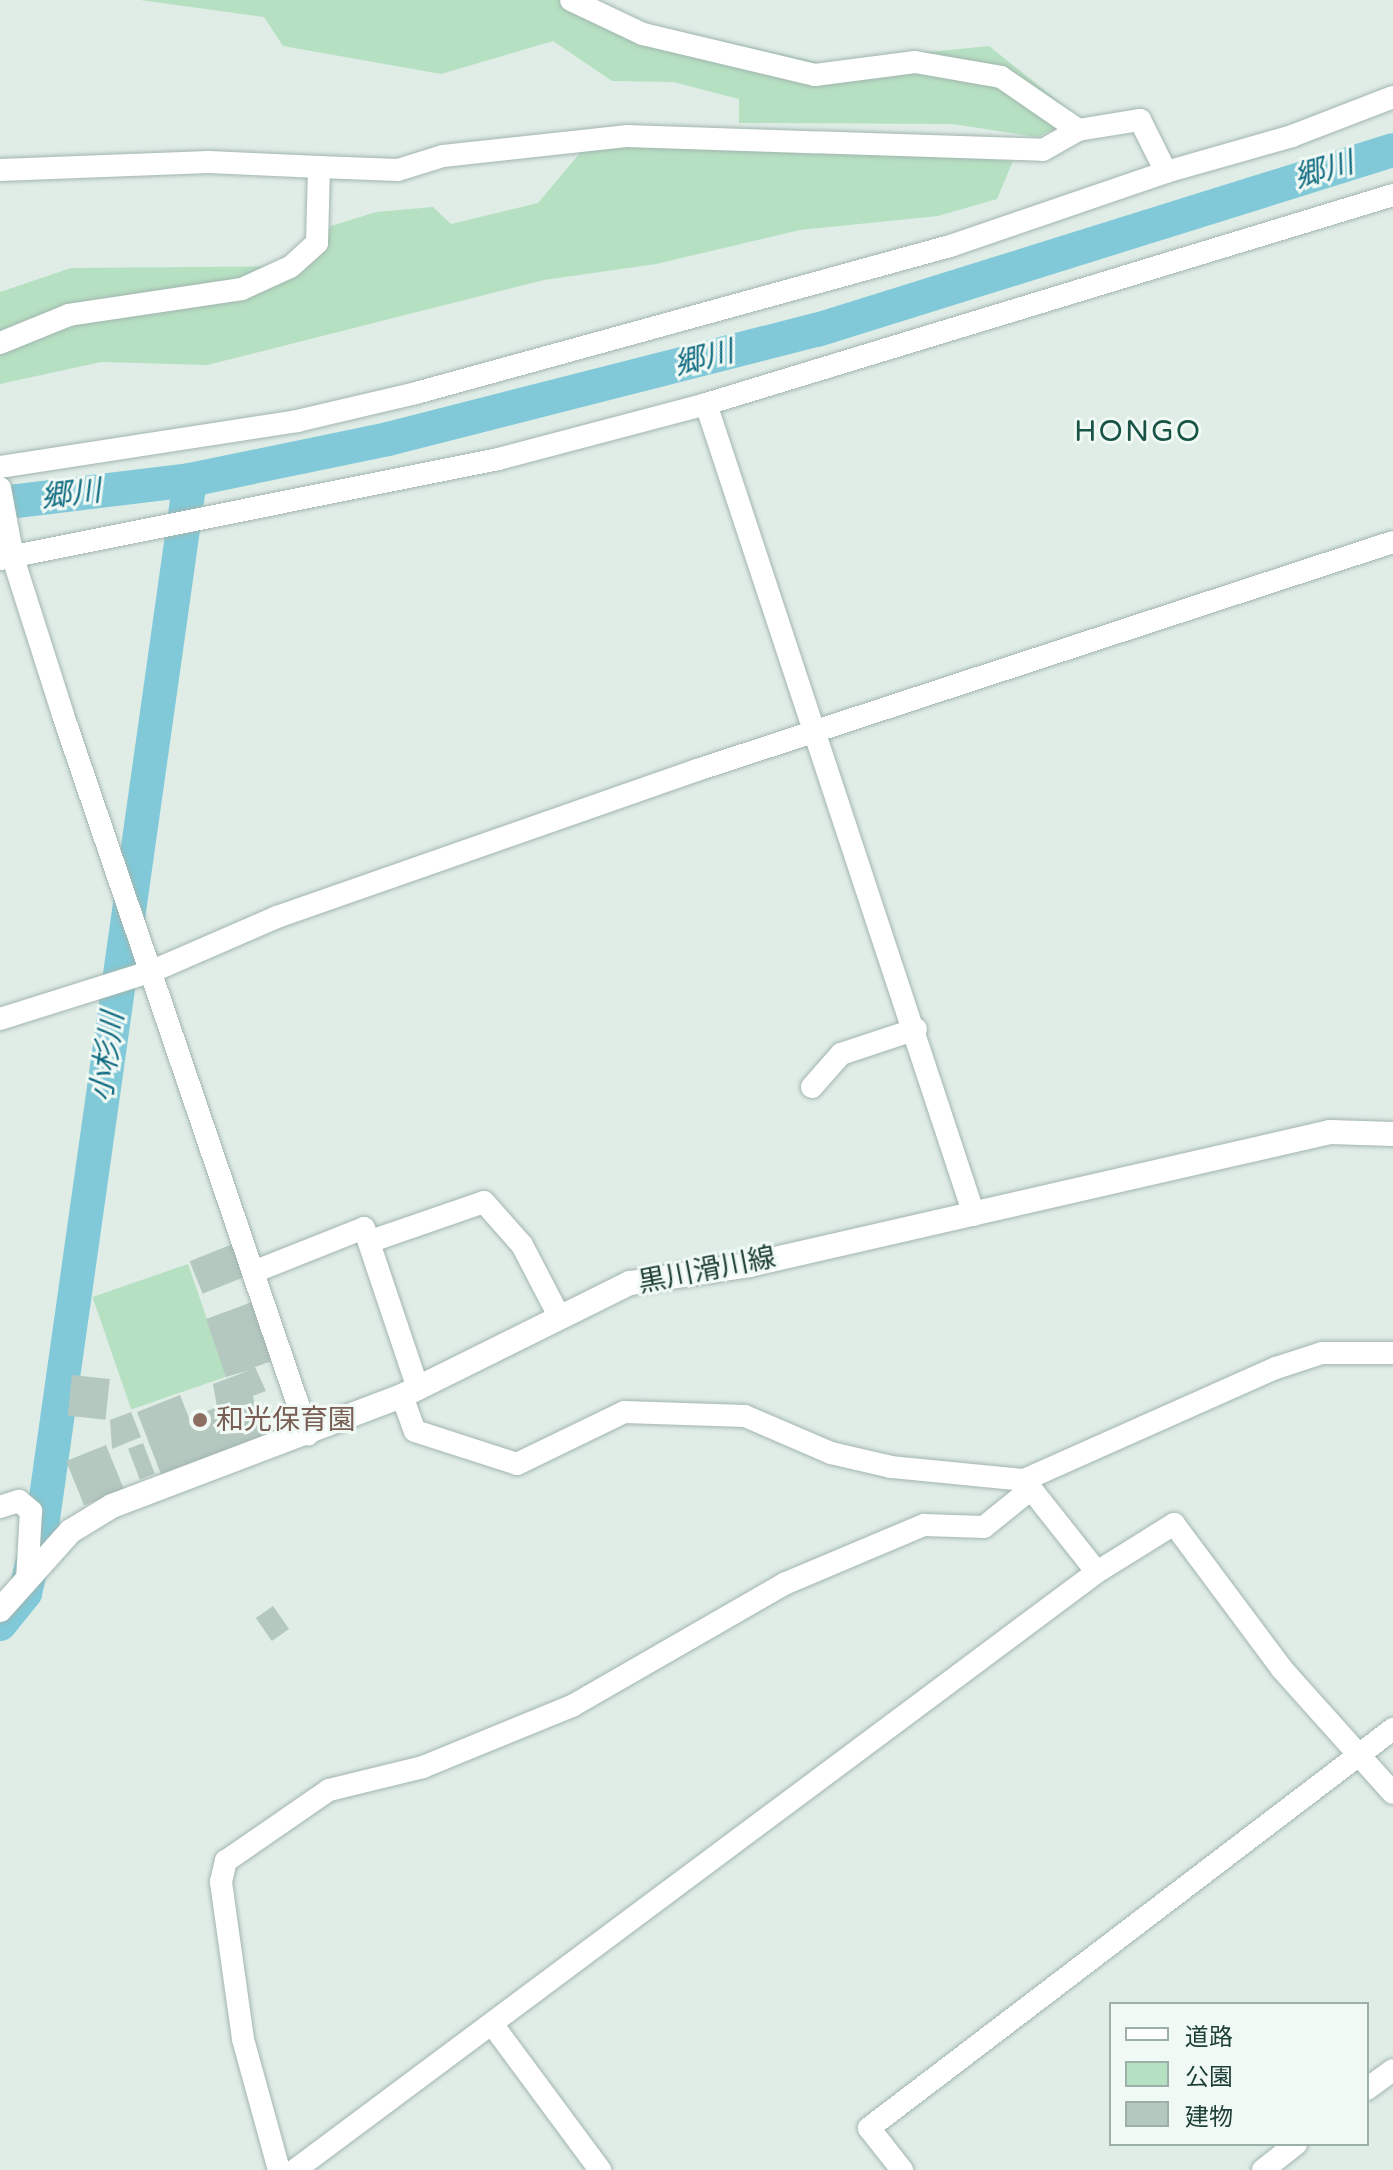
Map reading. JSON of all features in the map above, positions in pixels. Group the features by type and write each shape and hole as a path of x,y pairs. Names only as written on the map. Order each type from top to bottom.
{"main road":[{"name":"黒川滑川線","path":"0,1610 71,1531 112,1506 308,1434 410,1392 630,1283 974,1215 1330,1132 1393,1134"}],"street":[{"path":"571,0 643,34 815,75 915,62 1001,77 1078,130"},
{"path":"0,467 297,421 416,393 950,246 1166,172 1292,136 1393,97"},
{"path":"0,170 209,162 398,170 443,156 626,136 1043,150 1078,130 1140,120 1166,172"},
{"path":"0,343 69,315 242,289 290,267 317,243 319,167"},
{"path":"6,559 498,459 706,404 1393,195"},
{"path":"706,404 916,1029 974,1215"},
{"path":"0,488 6,559 155,970 308,1434"},
{"path":"0,1019 155,970 277,917 1393,542"},
{"path":"812,1087 841,1054 916,1029"},
{"path":"374,1240 484,1202 522,1245 559,1316"},
{"path":"256,1271 364,1228 374,1240 410,1392 415,1431 517,1464 624,1412 745,1416 831,1453 891,1467 1028,1484 1097,1572"},
{"path":"279,2170 243,2039 221,1882 226,1861 329,1790 423,1767 572,1706 784,1584 924,1525 984,1527 1028,1484 1276,1368 1322,1353 1393,1353"},
{"path":"0,1507 19,1501 31,1511 27,1580"},
{"path":"295,2170 1097,1572 1174,1524 1282,1669 1393,1793"},
{"path":"902,2170 869,2128 1393,1729"},
{"path":"492,2024 600,2170"},
{"path":"1369,2088 1393,2070"},
{"path":"1263,2170 1293,2146"}],"green space":[{"path":"140,0 590,0 640,22 821,63 989,46 1079,118 1037,137 952,124 739,123 739,99 673,82 612,81 553,41 441,74 283,46 264,17"},
{"path":"759,144 1013,161 997,199 938,216 800,230 656,264 544,280 207,365 101,362 0,384 0,292 71,268 308,266 331,226 376,212 433,207 451,224 538,203 585,147"},
{"path":"188,1264 227,1377 131,1409 93,1297"}],"building":[{"path":"235,1243 248,1275 203,1294 190,1261"},
{"path":"252,1302 272,1361 255,1367 266,1391 253,1396 262,1438 162,1477 137,1412 180,1395 189,1418 217,1407 213,1384 250,1370 226,1377 206,1319"},
{"path":"72,1375 110,1379 106,1420 68,1416"},
{"path":"131,1412 141,1437 112,1449 110,1420"},
{"path":"143,1443 155,1474 140,1480 128,1449"},
{"path":"106,1445 124,1490 84,1506 66,1461"},
{"path":"273,1606 289,1629 272,1641 256,1618"}],"waterway":[{"name":"郷川","path":"0,503 190,480 388,439 817,330 1393,150"},
{"name":"小杉川","path":"0,1624 25,1593 43,1519 190,480"}],"place":[{"name":"和光保育園","path":"200,1420"}],"district":[{"name":"HONGO","path":"1138,432"}]}
